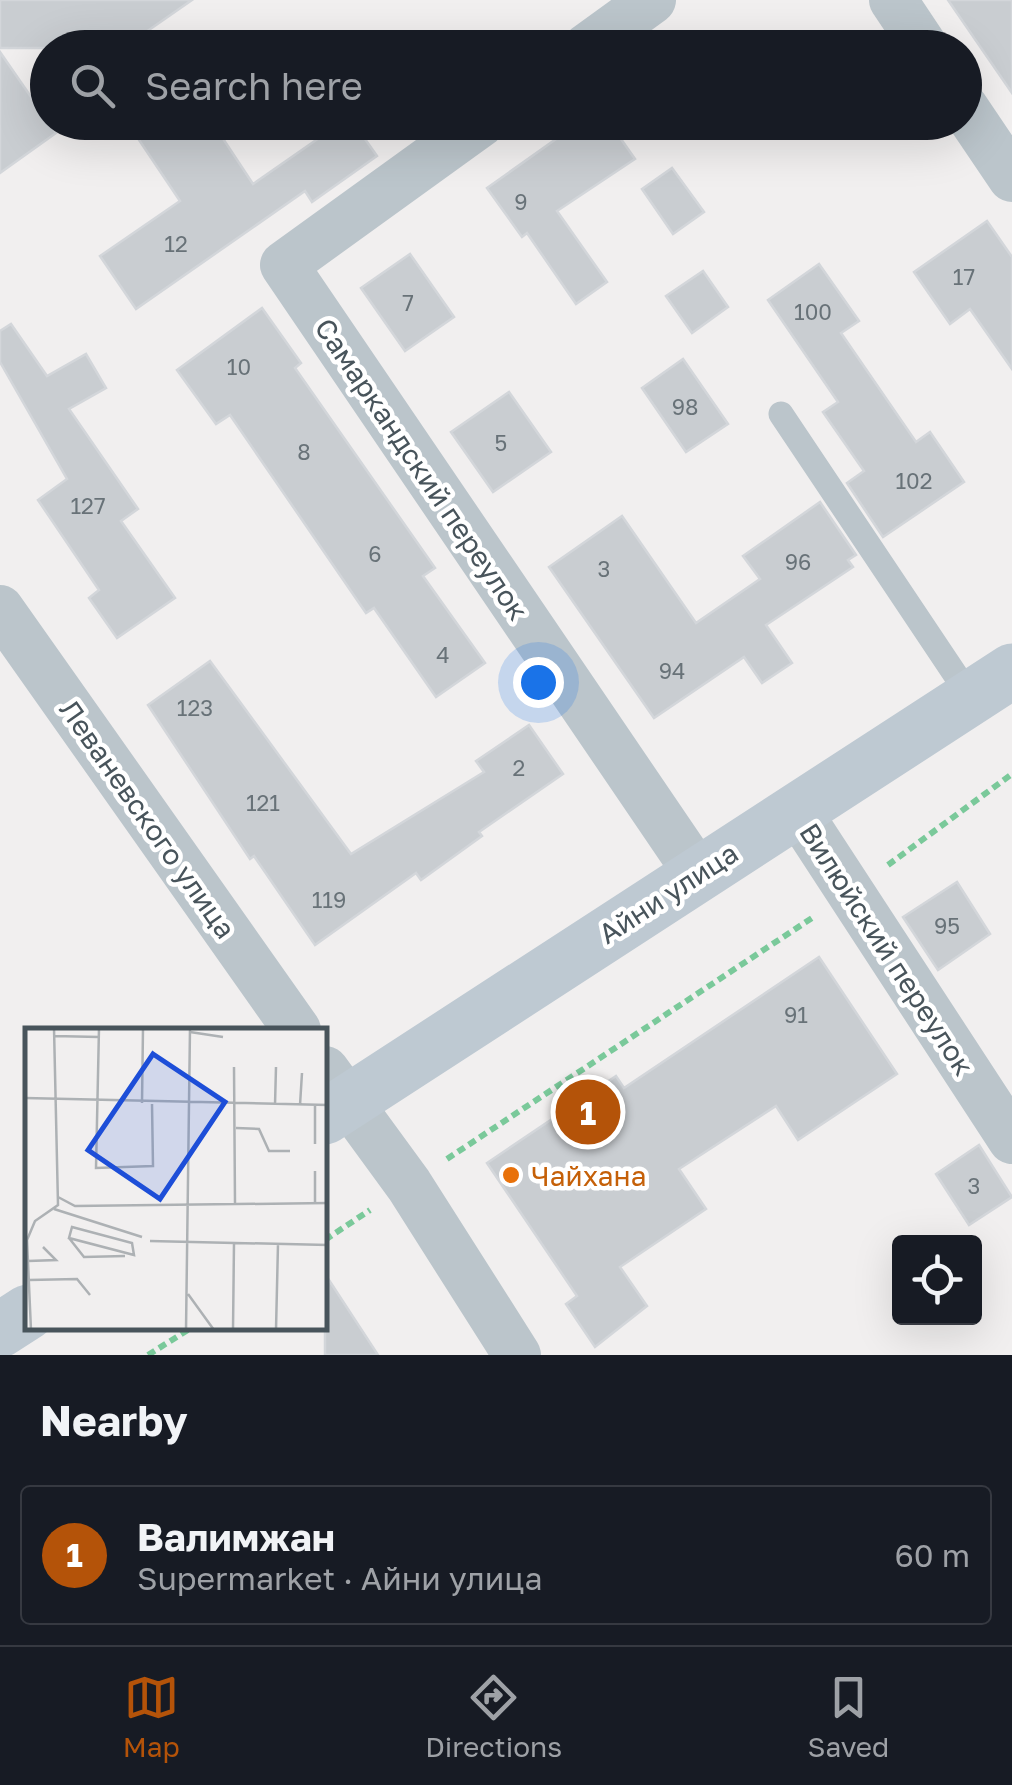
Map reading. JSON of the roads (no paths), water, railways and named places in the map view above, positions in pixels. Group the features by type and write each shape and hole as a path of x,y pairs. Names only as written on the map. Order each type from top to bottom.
{"street":[{"path":"611,30 652,0"},
{"path":"893,0 913,30"},
{"path":"982,134 1012,178"},
{"name":"Самаркандский переулок","path":"457,140 284,266 698,874"},
{"name":"Леваневского улица","path":"0,609 296,1028"},
{"name":"Айни улица","path":"333,1097 698,874 992,684"},
{"name":"Вилюйский переулок","path":"796,809 1012,1140"},
{"path":"333,1097 409,1185 517,1355"},
{"path":"0,1330 25,1314"}],"lane":[{"path":"781,414 992,684"}],"place":[{"name":"Валимжан","path":"588,1112"},
{"name":"Чайхана","path":"511,1175"}]}
